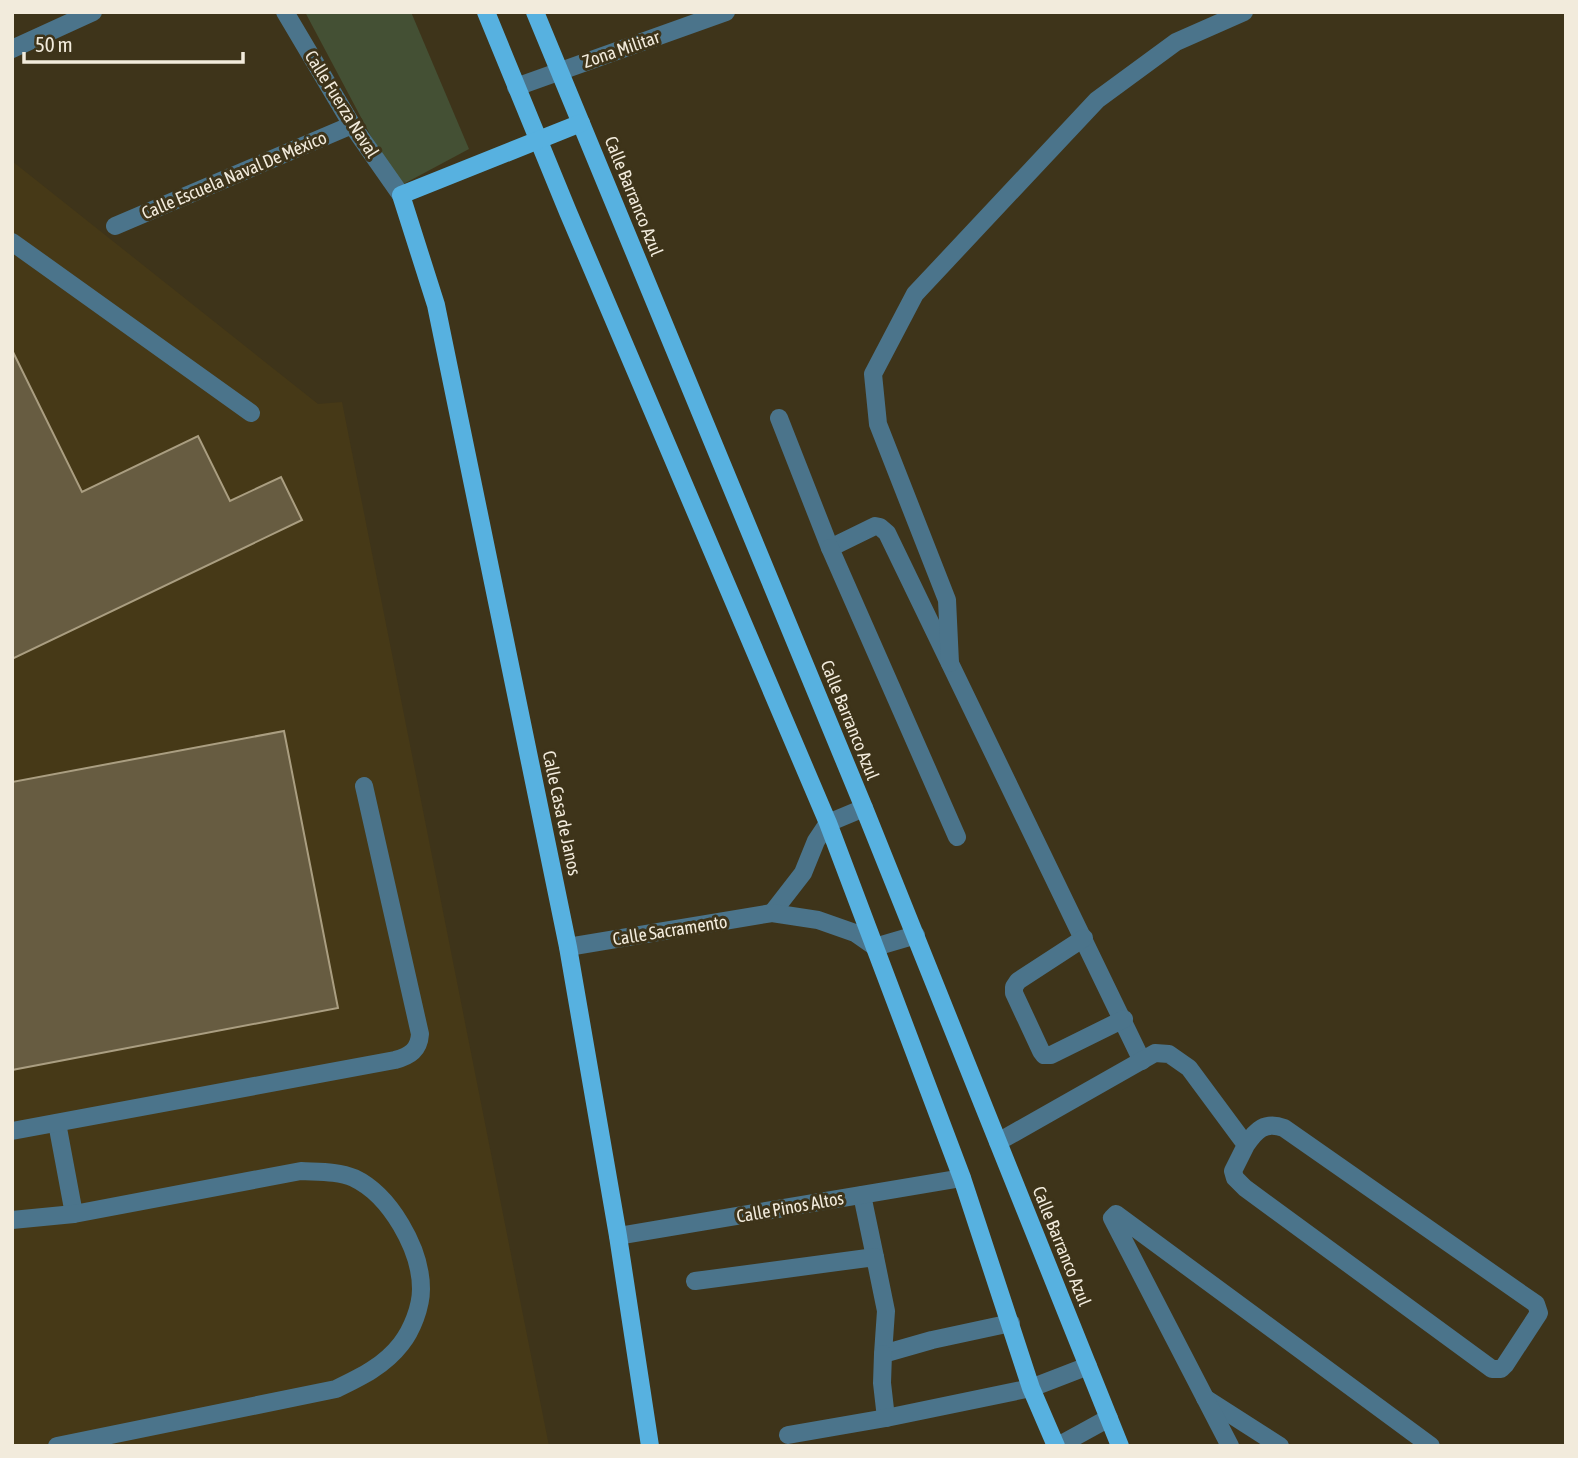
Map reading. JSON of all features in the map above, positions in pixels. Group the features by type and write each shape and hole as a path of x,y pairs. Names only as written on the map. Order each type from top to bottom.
{"main road":[{"path":"485,12 828,823 962,1178 1031,1388 1057,1446"},
{"name":"Calle Barranco Azul","path":"535,12 916,935 1120,1446"},
{"path":"401,195 581,122"},
{"name":"Calle Casa de Janos","path":"401,195 436,305 568,947 618,1236 650,1446"}],"street":[{"path":"12,49 93,12"},
{"name":"Calle Fuerza Naval","path":"285,12 352,125 401,195"},
{"name":"Zona Militar","path":"516,87 726,12"},
{"path":"950,663 947,600 878,424 873,374 915,294 1097,100 1176,42 1244,12"},
{"name":"Calle Escuela Naval De México","path":"115,226 352,125"},
{"path":"12,242 251,413"},
{"path":"779,418 830,548 957,837"},
{"path":"830,548 875,526 882,528 1124,1019 1142,1061"},
{"path":"12,1131 395,1060 412,1053 419,1042 420,1034 364,786"},
{"path":"772,913 803,873 816,841 828,823 864,808"},
{"name":"Calle Sacramento","path":"568,947 772,913 818,920 855,933 875,947"},
{"path":"875,947 916,935"},
{"path":"1084,938 1018,981 1014,987 1014,993 1041,1051 1044,1055 1051,1055 1124,1019"},
{"path":"998,1142 1155,1053 1170,1054 1180,1059 1246,1144"},
{"path":"57,1123 74,1214"},
{"path":"1271,1125 1284,1128 1536,1304 1539,1313 1506,1365 1501,1369 1492,1369 1245,1188 1235,1178 1233,1171 1246,1144 1256,1129 1271,1125"},
{"path":"12,1220 74,1214 301,1171 330,1172 354,1178 386,1204 403,1227 419,1266 421,1291 415,1319 403,1342 386,1361 366,1375 335,1389 57,1446"},
{"name":"Calle Pinos Altos","path":"618,1236 962,1178"},
{"path":"862,1195 886,1311 881,1376 886,1418"},
{"path":"1230,1446 1112,1219 1115,1214 1431,1446"},
{"path":"695,1281 875,1258"},
{"path":"883,1354 1010,1323"},
{"path":"788,1435 1031,1388 1088,1366"},
{"path":"1205,1398 1280,1446"},
{"path":"1057,1446 1109,1418"}],"shaded area":[{"path":"12,161 318,404 342,402 549,1446 12,1446"}],"green space":[{"path":"305,12 411,12 469,149 398,187"}],"building":[{"path":"12,350 82,492 198,436 230,501 281,477 302,520 12,659"},
{"path":"284,731 338,1008 12,1070 12,782"}]}
